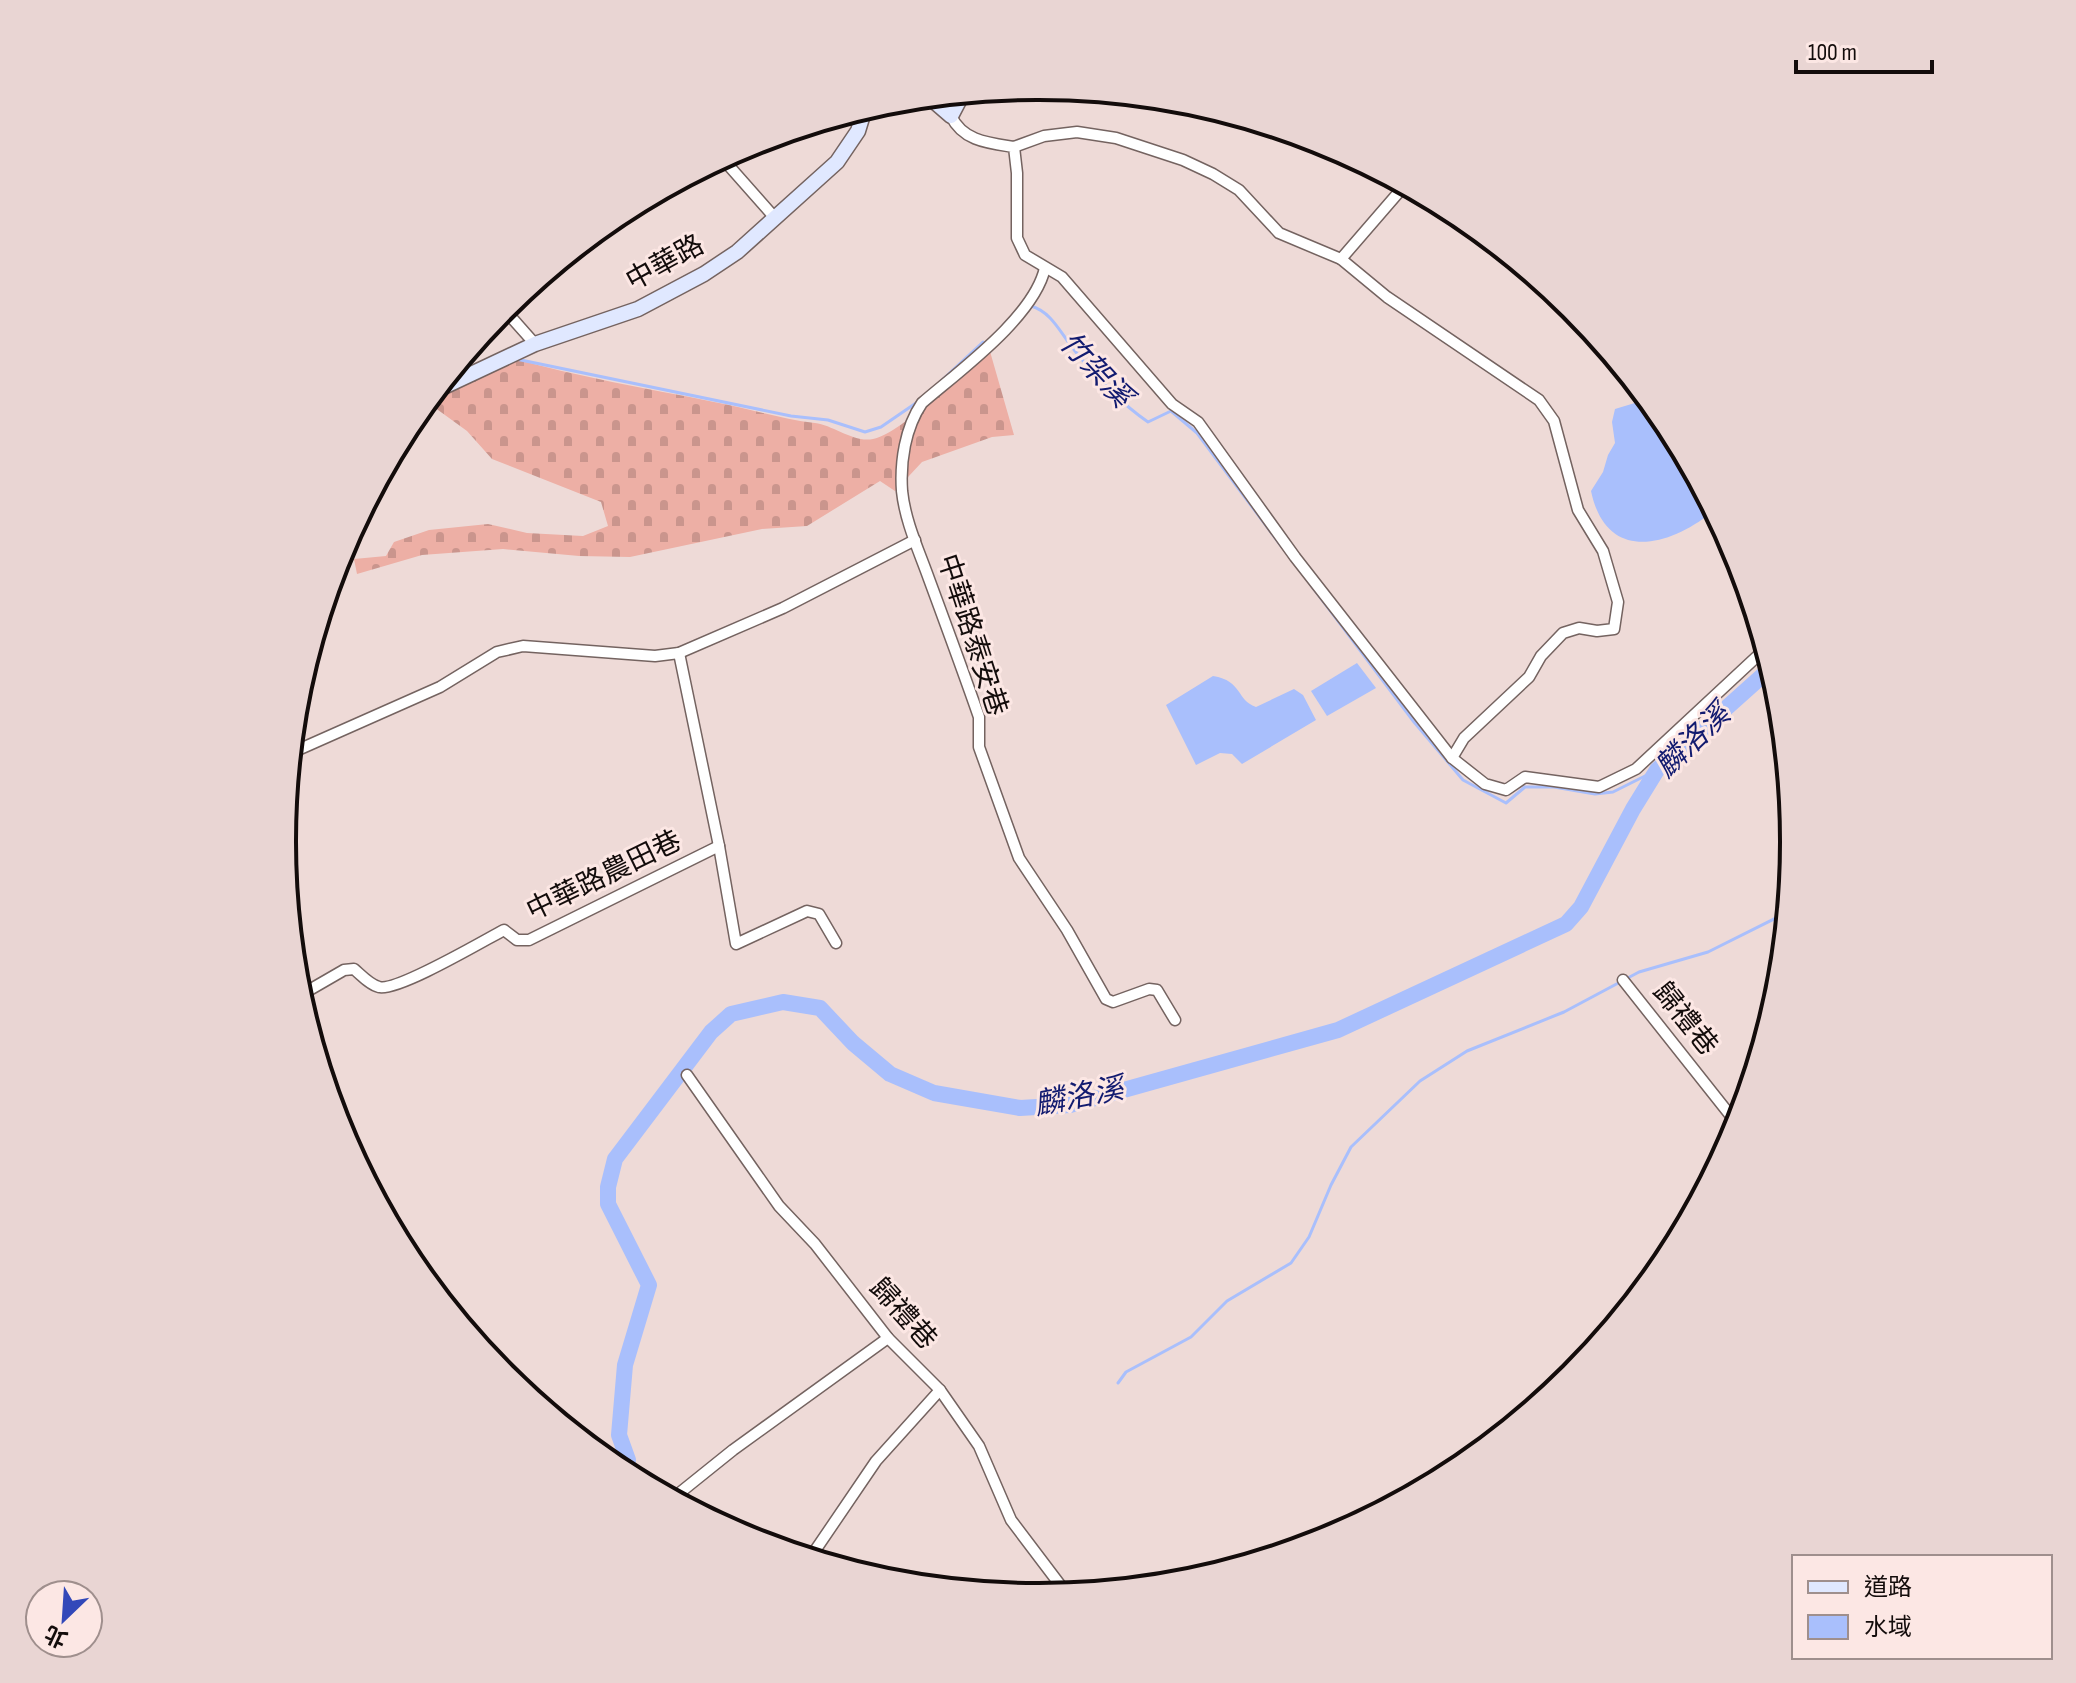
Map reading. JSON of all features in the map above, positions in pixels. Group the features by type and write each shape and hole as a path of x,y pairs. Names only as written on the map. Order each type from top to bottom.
{"street":[{"path":"951,116 957,105"},
{"path":"940,106 966,135 987,142 1014,147 1044,136 1077,132 1116,138 1169,155 1213,174 1239,190 1279,233 1341,259 1387,297 1539,400 1554,421 1578,510 1603,551 1618,602 1614,629 1597,631 1579,628 1563,633 1541,656 1529,677 1464,738 1452,758"},
{"name":"中華路","path":"458,380 535,344 595,325 669,295 737,252 837,162 861,122"},
{"path":"1014,147 1017,238 1025,255 1062,277 1172,404 1198,422 1295,557 1452,758 1485,784 1506,790 1525,777 1599,787 1636,769 1756,658"},
{"path":"730,167 775,218"},
{"path":"1341,259 1398,193"},
{"name":"中華路泰安巷","path":"1045,268 1036,292 989,345 922,403 913,418 901,471 903,495 915,540 979,717 979,747 1019,858 1067,930 1106,999 1113,1002 1149,989 1157,990 1175,1020"},
{"path":"512,319 535,344"},
{"path":"303,748 440,687 497,652 523,646 655,656 679,653 783,608 915,540"},
{"name":"中華路農田巷","path":"679,653 736,944 807,911 819,914 836,943"},
{"name":"中華路農田巷","path":"312,989 344,970 354,969 375,987 387,988 449,960 504,930 517,940 529,940 719,846"},
{"name":"歸禮巷","path":"1623,980 1728,1112"},
{"name":"歸禮巷","path":"687,1075 779,1206 815,1244 888,1338 940,1390 979,1446 1011,1520 1058,1582"},
{"path":"681,1492 733,1450 888,1338"},
{"path":"816,1549 876,1461 940,1390"}],"green space":[{"path":"987,341 1014,435 992,437 922,462 895,491 880,481 807,526 762,529 630,557 503,549 422,555 357,574 354,559 386,556 394,542 429,530 488,524 527,533 583,536 608,526 601,502 492,459 467,431 436,409 450,390 512,358 587,377 822,424 866,440 887,434 902,424"}],"water":[{"path":"1635,403 1680,471 1705,518 1657,540 1640,542 1624,538 1610,529 1599,514 1591,491 1615,443 1612,422 1615,409"},
{"path":"1357,663 1376,688 1327,716 1311,691"},
{"path":"1213,676 1230,682 1245,700 1256,707 1294,689 1303,695 1316,720 1242,764 1232,754 1220,753 1196,765 1166,705"}],"waterway":[{"name":"竹架溪","path":"1029,308 1031,306 1045,313 1091,370 1138,415 1148,422 1171,411 1197,433 1282,547"},
{"name":"竹架溪","path":"995,346 1006,335"},
{"name":"竹架溪","path":"940,382 983,342 988,345"},
{"name":"竹架溪","path":"516,359 791,416 828,420 865,432 881,427 916,403"},
{"name":"竹架溪","path":"1311,585 1414,722 1463,780 1506,803 1525,787 1554,787 1595,794 1613,792 1657,770"},
{"name":"麟洛溪","path":"628,1459 619,1435 625,1365 649,1285 608,1204 608,1187 615,1159 711,1032 731,1014 783,1002 820,1008 853,1043 890,1074 934,1093 1020,1108 1070,1105 1338,1030 1566,924 1581,907 1657,770 1760,677"},
{"path":"1118,1383 1126,1372 1191,1337 1227,1301 1291,1263 1309,1237 1351,1147 1420,1081 1467,1051 1564,1012 1639,972 1708,952 1775,918"}]}
